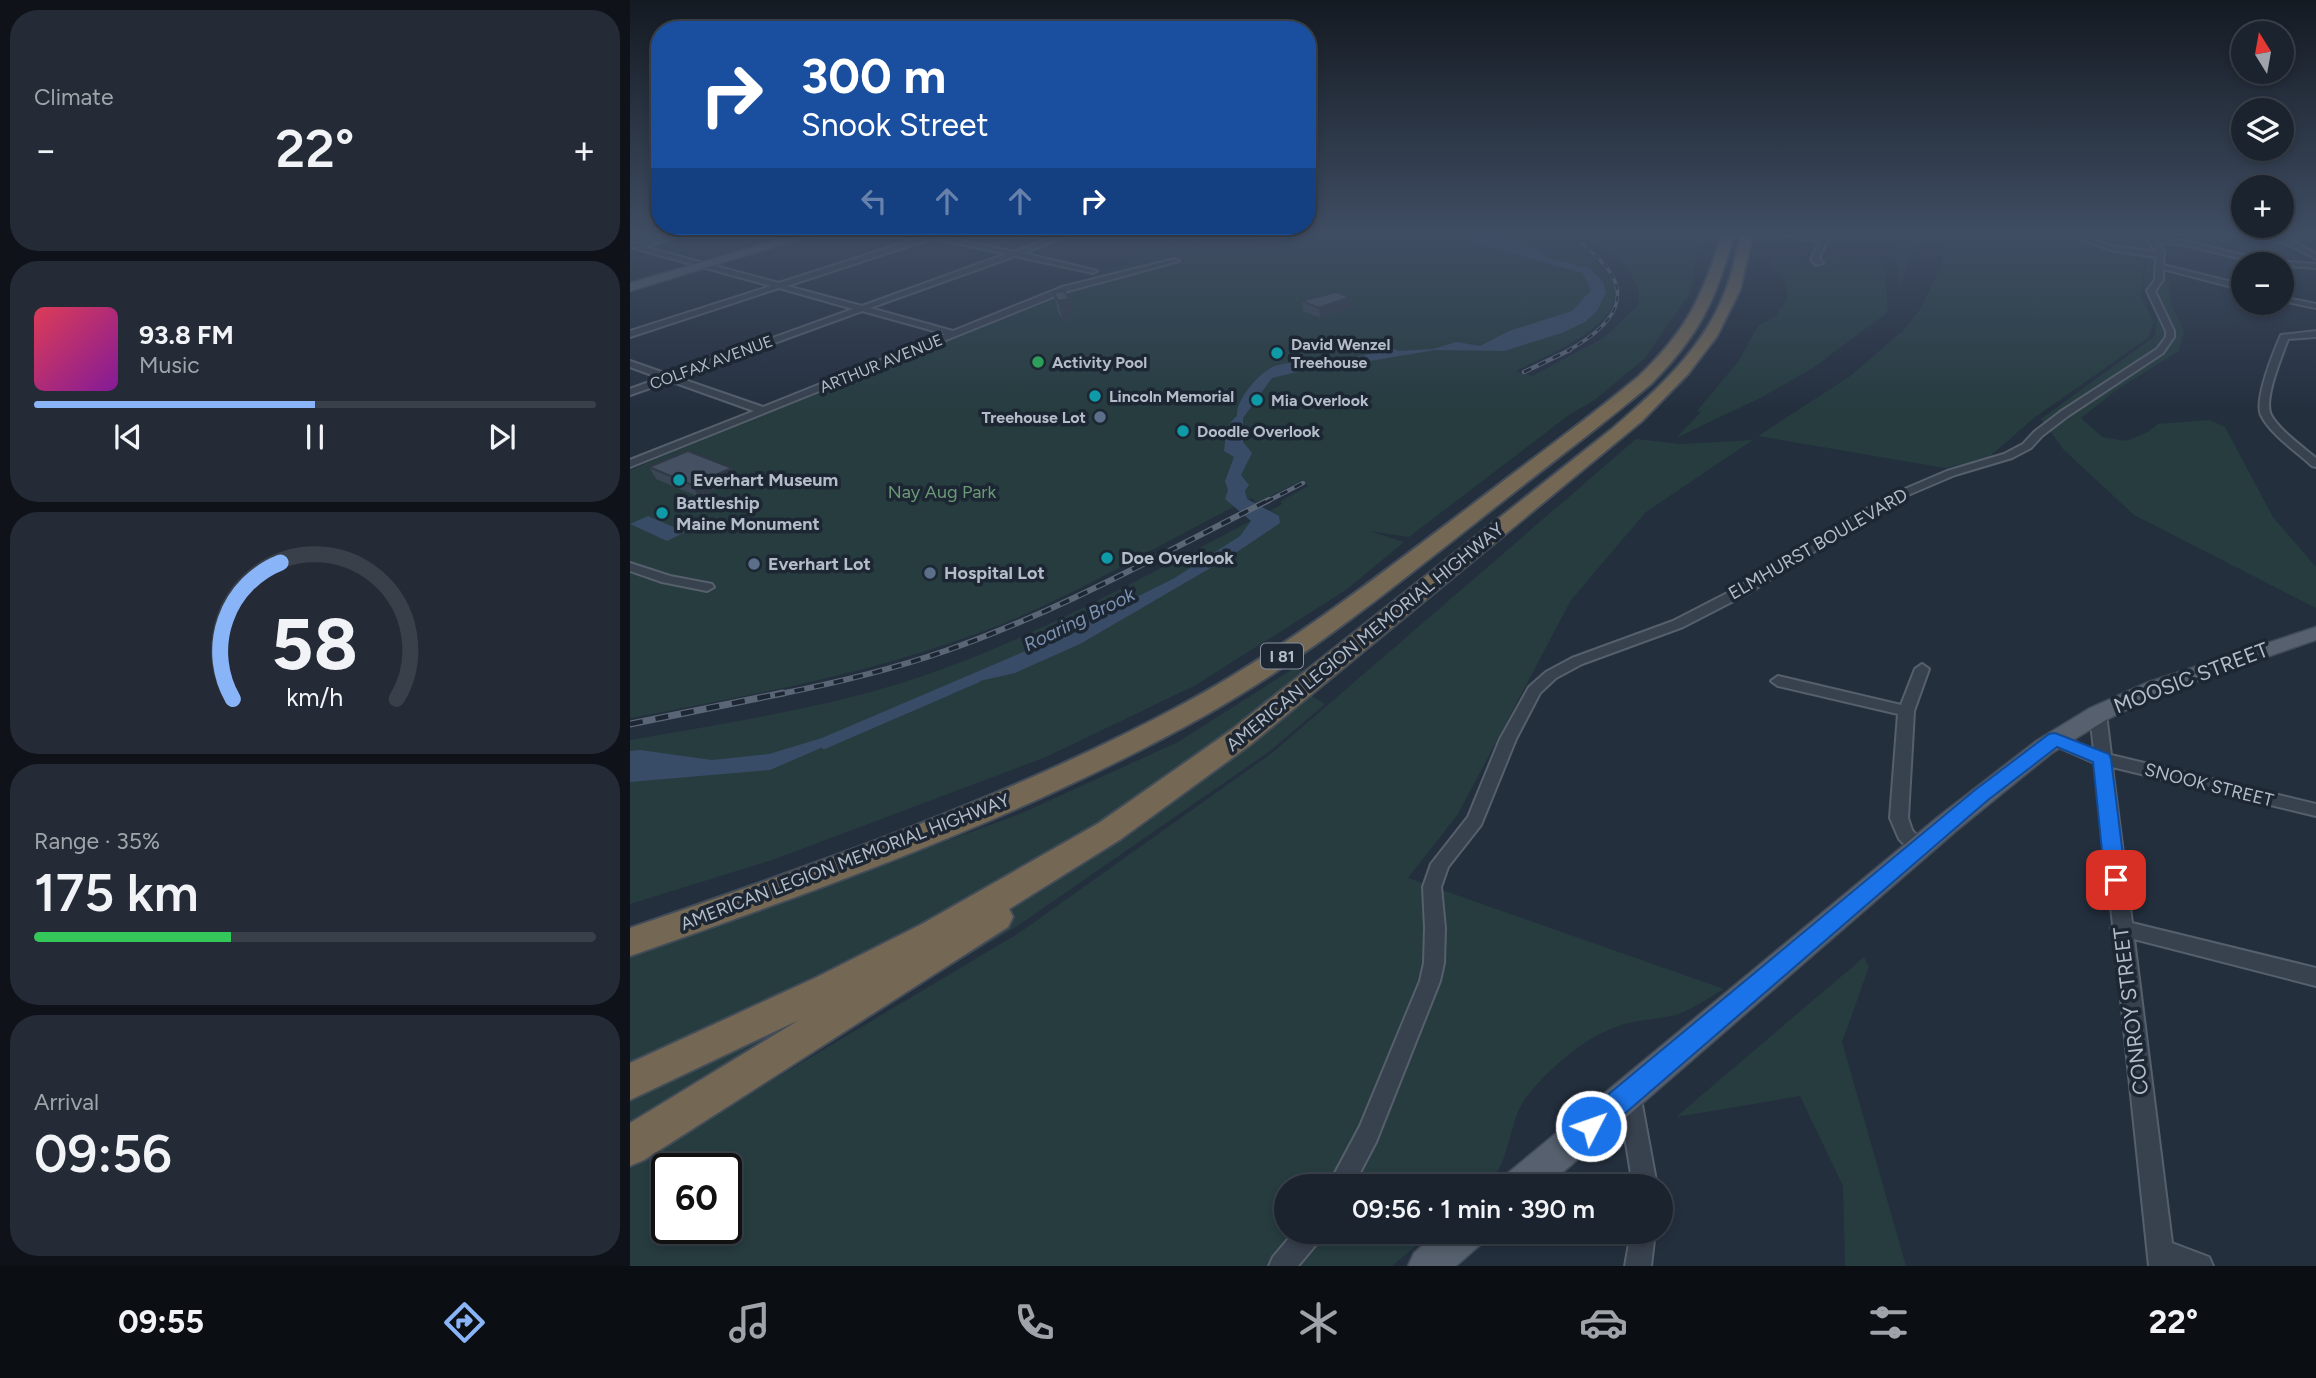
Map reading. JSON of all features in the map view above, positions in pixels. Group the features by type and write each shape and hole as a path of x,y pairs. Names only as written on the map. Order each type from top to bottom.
{"highway":[{"name":"AMERICAN LEGION MEMORIAL HIGHWAY","path":"630,942 908,842 1036,789 1102,758 1196,708 1297,646 1365,598 1609,408 1657,368 1686,337 1702,313 1710,293"},
{"name":"AMERICAN LEGION MEMORIAL HIGHWAY","path":"630,1082 831,988 945,928 1055,865 1157,799 1240,738 1374,632 1648,406 1687,365 1714,329 1732,293"},
{"path":"630,1146 1050,883 1157,799"},
{"path":"630,936 712,913"}],"main road":[{"name":"MOOSIC STREET","path":"1535,1174 1981,795 2061,735 2154,688 2316,633"},
{"path":"1427,1266 1453,1244"}],"street":[{"path":"630,334 757,293"},
{"path":"805,293 954,334"},
{"name":"COLFAX AVENUE","path":"630,391 903,293"},
{"name":"ARTHUR AVENUE","path":"630,464 1055,293"},
{"name":"ELMHURST BOULEVARD","path":"1346,1174 1368,1134 1430,981 1434,963 1434,875 1475,820 1508,739 1534,690 1562,668 1678,624 1771,575 1890,499 1938,478 2008,456 2027,446 2064,414 2163,348 2170,337 2169,326 2153,293"},
{"path":"2294,301 2316,306"},
{"path":"2316,334 2284,337 2265,395 2264,412 2272,424 2316,464"},
{"path":"630,364 762,410"},
{"path":"630,567 667,579 707,587"},
{"path":"1920,849 1905,834 1899,818 1906,711 1922,669"},
{"path":"1778,681 1906,711"},
{"name":"CONROY STREET","path":"2098,714 2161,1259"},
{"name":"SNOOK STREET","path":"2061,735 2074,749 2102,759 2316,810"},
{"path":"2121,928 2316,977"},
{"path":"1629,1093 1643,1174"},
{"path":"1282,1266 1300,1244"},
{"path":"1638,1266 1641,1244"},
{"path":"2161,1259 2200,1266"}],"green space":[{"name":"Nay Aug Park","path":"1055,293 1615,293 1611,309 1583,336 1516,371 1532,376 1605,337 1638,305 1638,293 1690,293 1644,359 1596,399 1569,415 1409,537 1369,531 1404,542 1346,590 1196,685 1046,757 775,859 630,904 630,740 776,714 849,698 920,677 1011,641 1102,598 1279,506 1281,501 1308,486 1303,480 1256,503 1252,498 1082,587 976,634 848,673 630,718 630,470"},
{"path":"1787,293 1886,293 1888,312 1813,368 1762,397 1676,438 1701,412 1697,411 1738,362 1758,326 1775,316"},
{"path":"1928,293 2141,293 2154,322 2148,338 2034,418 1988,458 1945,468 1758,436 1849,377 1903,331 1921,308"},
{"path":"2146,293 2170,293 2172,307 2184,331 2179,351 2118,389 2081,418 2102,437 2126,441 2148,432 2158,424 2210,420 2225,427 2273,517 2316,567 2316,608 2134,515 2064,450 2041,419 2155,336 2157,319"},
{"path":"1636,439 1680,444 1753,440 1646,512 1571,600 1458,814 1408,878 1724,989 1681,1013 1628,1023 1600,1034 1573,1051 1538,1084 1521,1106 1496,1174 1274,1174 1274,1244 1418,1244 1392,1266 630,1266 630,1165 1019,933 1272,753"},
{"path":"1293,669 1309,672 1293,685 1325,704 1270,751 1013,929 630,1155 630,958 1022,813 1178,742"},
{"path":"1864,957 1869,967 1842,1042 1906,1266 1845,1266 1843,1186 1800,1096 1676,1117"}],"water":[{"path":"1588,293 1605,293 1597,311 1585,322 1562,333 1504,351 1435,350 1352,364 1304,366 1301,368 1305,370 1272,378 1243,418 1243,442 1252,453 1241,475 1249,485 1245,491 1247,499 1279,516 1280,523 1231,556 1080,644 1015,673 971,683 770,770 630,782 630,751 712,760 769,754 822,738 1037,646 1173,579 1240,536 1251,521 1225,499 1228,490 1225,481 1234,457 1224,451 1226,436 1245,394 1257,378 1272,367 1346,359 1392,348 1399,351 1433,349 1456,342 1480,346 1509,331 1572,311"},
{"path":"648,516 685,532 667,541 630,524"}],"building":[{"path":"1054,293 1065,293 1069,299 1058,301"},
{"path":"1332,293 1350,297 1319,308 1302,301"},
{"path":"688,451 732,468 692,485 649,467"}],"waterway":[{"name":"Roaring Brook","path":"945,695 978,681"},
{"name":"Roaring Brook","path":"824,747 949,693"}],"railway":[{"path":"1567,351 1589,337 1608,319 1614,309 1617,293"},
{"path":"1524,372 1570,350"},
{"path":"1266,502 1303,483"},
{"path":"775,695 882,670 987,635 1110,581 1269,500"},
{"path":"630,724 783,693"}],"place":[{"name":"David Wenzel Treehouse","path":"1277,353"},
{"name":"Activity Pool","path":"1038,362"},
{"name":"Lincoln Memorial","path":"1095,396"},
{"name":"Mia Overlook","path":"1257,400"},
{"name":"Treehouse Lot","path":"1100,417"},
{"name":"Doodle Overlook","path":"1183,431"},
{"name":"Everhart Museum","path":"679,480"},
{"name":"Battleship Maine Monument","path":"662,513"},
{"name":"Doe Overlook","path":"1107,558"},
{"name":"Everhart Lot","path":"754,564"},
{"name":"Hospital Lot","path":"930,573"}],"route":[{"path":"1591,1126 1981,795 2055,739 2066,746 2102,759 2116,880"}]}
